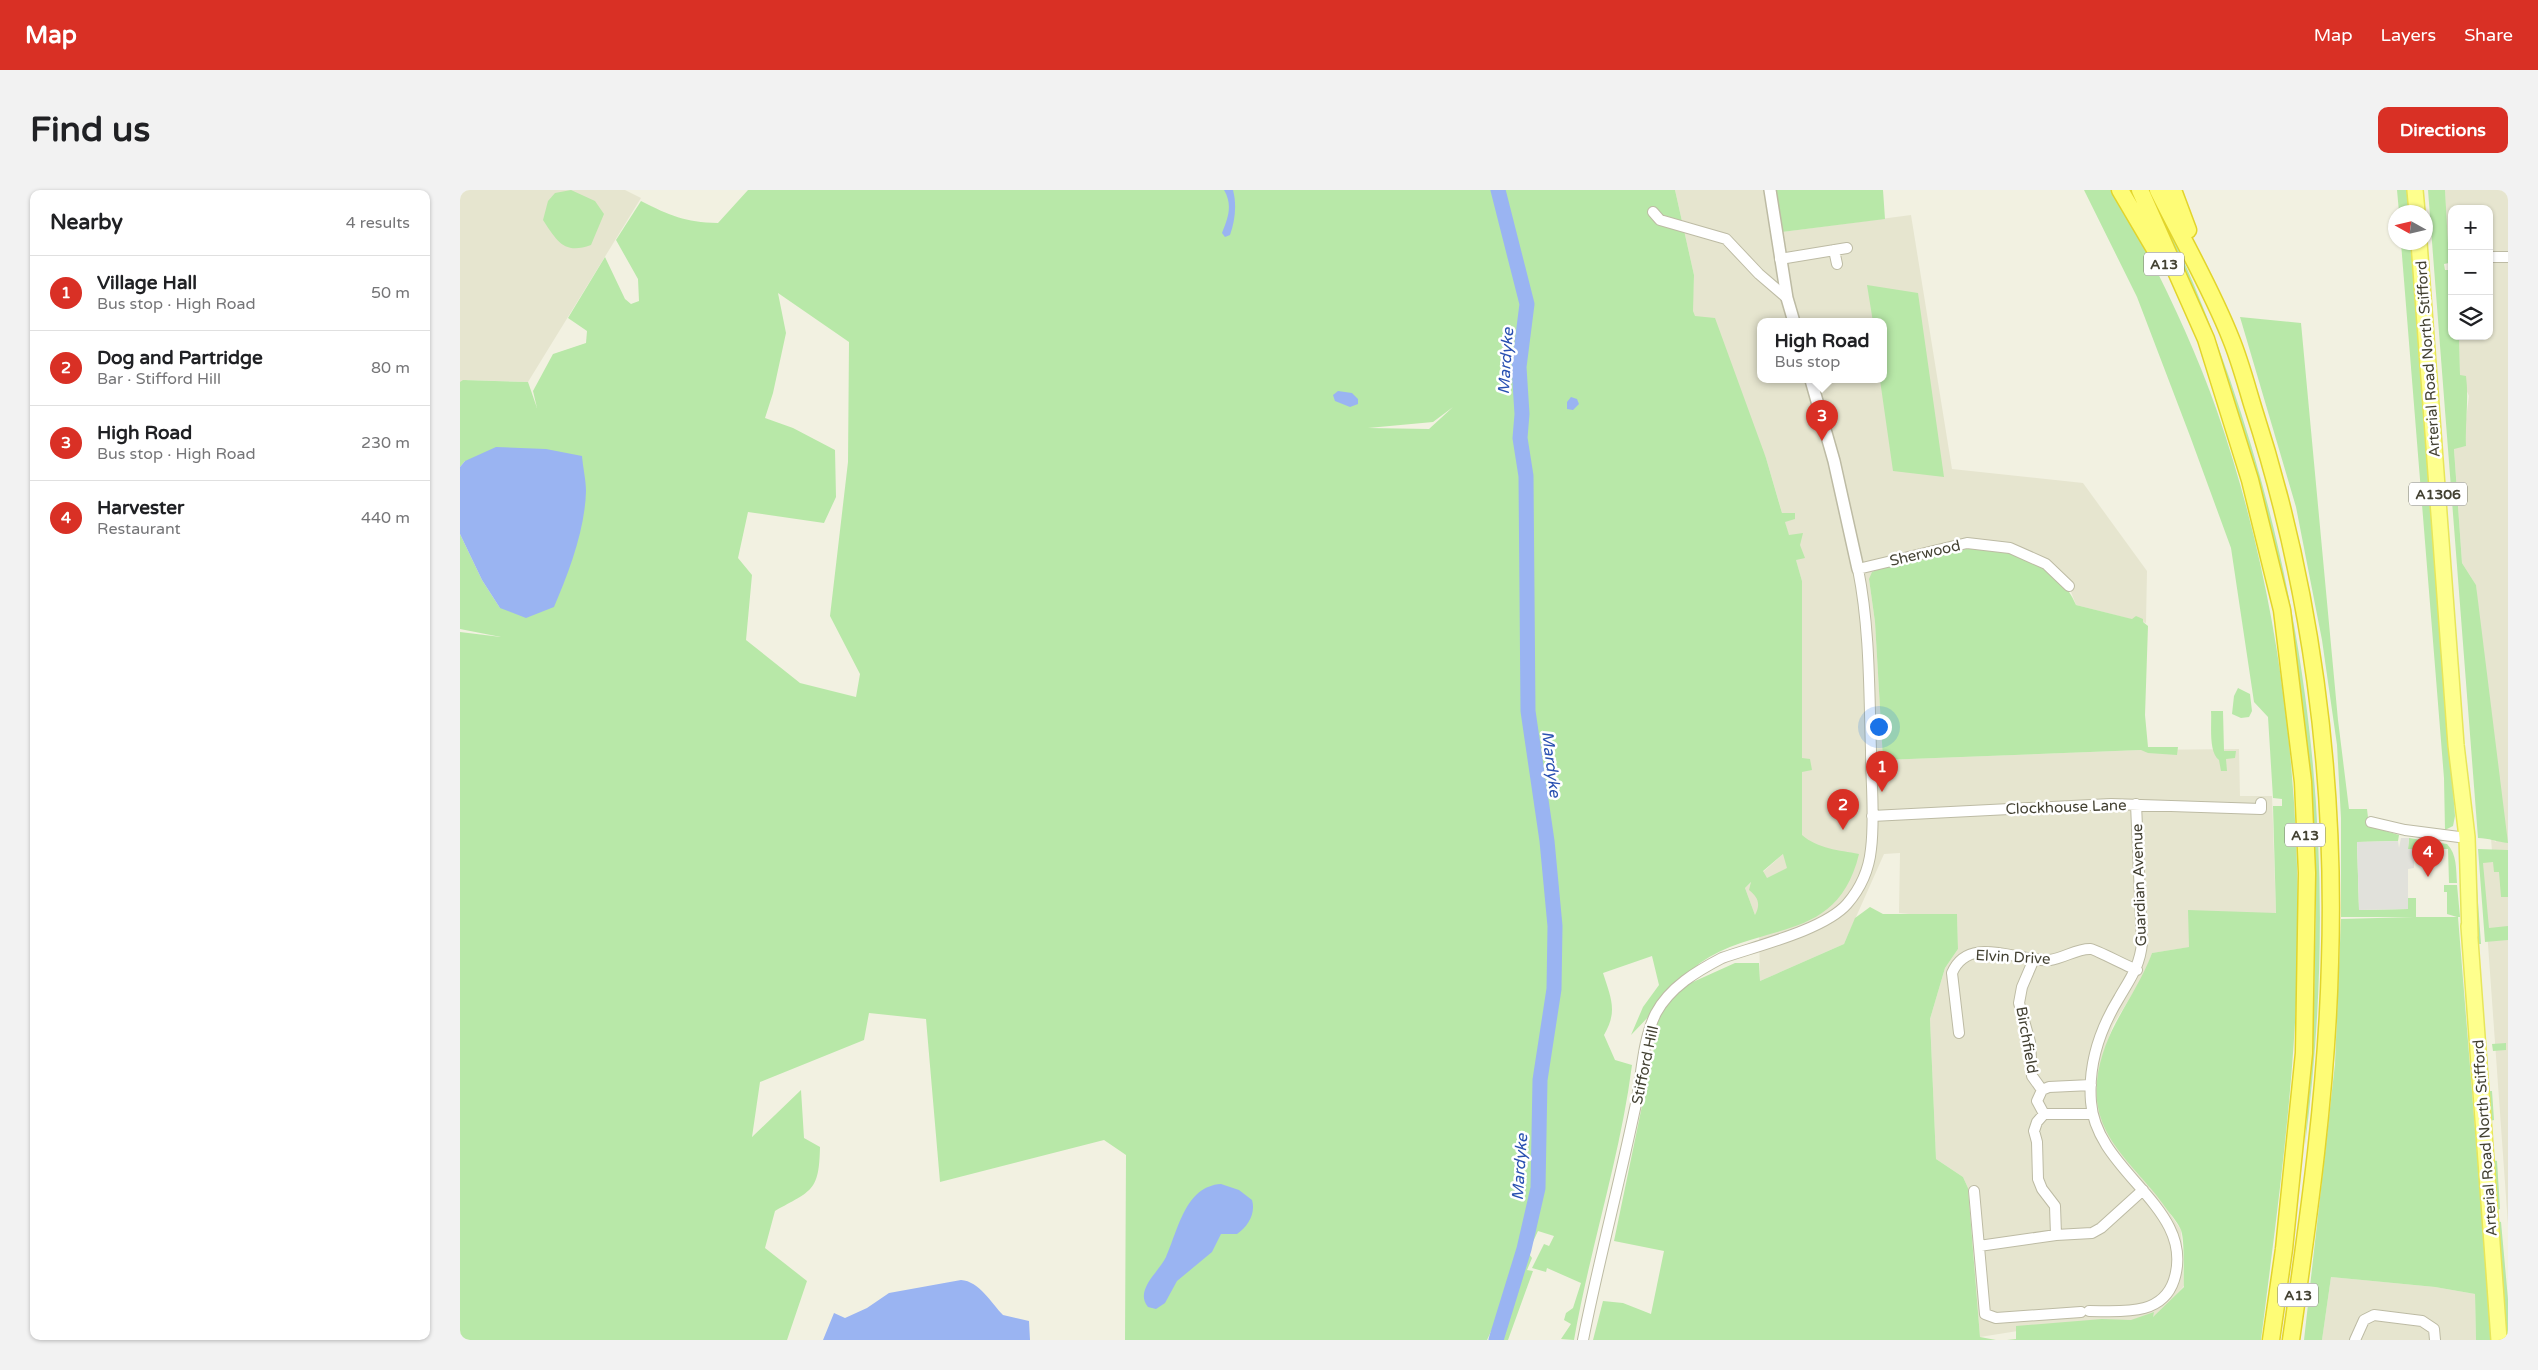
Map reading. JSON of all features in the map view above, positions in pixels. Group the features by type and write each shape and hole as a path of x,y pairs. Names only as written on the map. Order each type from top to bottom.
{"highway":[{"name":"A13","path":"2120,190 2206,339"},
{"name":"A13","path":"2140,190 2206,339 2250,480 2282,610 2303,782 2307,873 2304,1053 2284,1249 2271,1340"},
{"name":"A13","path":"2158,190 2231,339 2272,465 2306,607 2326,781 2330,872 2330,963 2319,1118 2292,1340"},
{"name":"A13","path":"2173,190 2212,298"}],"main road":[{"path":"2415,190 2416,205"},
{"name":"Arterial Road North Stifford","path":"2420,250 2456,745 2459,837 2470,936 2499,1340"},
{"name":"Arterial Road North Stifford","path":"2456,745 2467,837 2470,936"}],"street":[{"path":"1770,190 1780,259 1793,318"},
{"path":"1653,212 1660,220 1726,239 1759,274 1787,298"},
{"path":"1780,259 1847,248"},
{"path":"1834,250 1837,264"},
{"path":"2493,257 2508,257"},
{"path":"1812,383 1834,461 1858,569"},
{"name":"Sherwood","path":"1858,569 1966,543 2010,548 2046,564 2069,586"},
{"name":"Stifford Hill","path":"1583,1340 1601,1248 1635,1109 1646,1044 1656,1014 1676,988 1708,965 1722,958 1820,923 1835,915 1846,905 1864,878 1868,863 1872,816 1867,629 1858,569"},
{"name":"Clockhouse Lane","path":"1872,816 2136,804 2263,807"},
{"name":"Guardian Avenue","path":"1980,1246 1985,1314 1996,1318 2085,1311 2146,1309 2163,1298 2171,1288 2177,1260 2175,1242 2163,1216 2107,1149 2092,1114 2091,1086 2095,1057 2105,1024 2137,970 2142,943 2136,804"},
{"path":"2371,822 2405,830 2459,837"},
{"name":"Elvin Drive","path":"1959,1032 1952,973 1961,959 1977,952 2034,959 2062,958 2090,949 2137,970"},
{"name":"Birchfield","path":"2034,959 2022,987 2019,1003 2021,1016 2029,1037 2032,1076 2042,1090"},
{"name":"Birchfield","path":"2056,1235 2056,1206 2042,1189 2038,1179 2037,1142 2034,1131 2037,1122 2044,1114 2037,1101 2042,1090 2049,1087 2091,1086"},
{"path":"2044,1114 2092,1114"},
{"path":"1974,1191 1980,1246 2056,1235 2078,1235 2102,1228 2143,1190"},
{"path":"2355,1340 2364,1320 2374,1316 2424,1321 2434,1329 2435,1340"}],"shaded area":[{"path":"460,190 625,190 641,198 528,382 468,380 460,386"},
{"path":"1675,190 1775,190 1782,232 1911,215 1952,469 2083,483 2147,571 2146,623 2076,605 2070,589 1869,579 1875,622 1883,760 2142,750 2239,749 2240,796 2272,796 2276,914 2190,947 2152,953 2144,975 2113,1025 2102,1058 2097,1082 2100,1111 2181,1230 2184,1286 2157,1316 2141,1323 2024,1330 1980,1337 1968,1188 1963,1177 1936,1159 1930,1019 1945,968 1958,949 1957,915 1929,916 1899,913 1900,853 1884,854 1844,944 1760,981 1759,926 1745,888 1802,837 1802,581 1766,458 1692,315 1694,275"},
{"path":"2445,190 2508,190 2508,1225 2482,860 2492,851 2491,839 2496,842 2476,585 2462,563 2454,448 2466,446 2465,427 2469,396 2460,375 2459,340 2493,340 2493,205 2448,205 2448,244"},
{"path":"2401,838 2409,838 2408,849 2414,849 2414,868 2408,869 2408,909 2359,910 2357,842 2398,841 2399,848"},
{"path":"2331,1277 2435,1287 2475,1294 2476,1340 2322,1340"}],"green space":[{"path":"571,190 595,201 604,214 591,245 582,248 568,247 562,244 543,220 548,201 555,193"},
{"path":"748,190 1675,190 1694,275 1693,311 1695,316 1715,318 1766,458 1782,513 1795,513 1795,519 1785,522 1789,535 1803,533 1800,545 1805,558 1796,560 1802,581 1802,758 1810,759 1812,770 1802,772 1802,835 1822,846 1859,854 1848,883 1834,903 1815,917 1724,950 1700,963 1631,1035 1643,1007 1659,985 1652,956 1603,973 1612,1004 1611,1019 1604,1035 1615,1060 1632,1065 1613,1169 1588,1271 1574,1340 1561,1339 1571,1324 1564,1320 1566,1313 1573,1308 1581,1283 1547,1268 1546,1272 1532,1268 1544,1244 1549,1246 1554,1236 1538,1231 1487,1340 1125,1340 1126,1155 1104,1140 940,1182 926,1019 869,1013 864,1040 760,1082 752,1137 801,1090 804,1138 820,1147 818,1173 815,1181 805,1193 775,1211 765,1248 807,1281 787,1340 460,1340 460,632 501,637 460,629 460,534 482,580 500,608 465,461 460,467 460,382 463,380 528,382 537,408 533,391 553,354 586,343 587,331 568,318 605,257 625,299 631,304 639,301 638,279 616,240 641,201 678,217 718,223","holes":["778,293 849,342 848,462 830,616 860,674 856,697 800,683 746,640 752,575 738,558 748,512 824,523 836,497 835,450 793,428 765,418 773,393 786,333","1453,407 1429,429 1368,428 1433,422","1783,854 1787,868 1767,878 1763,871","1751,882 1749,890 1755,895 1758,904 1755,915 1745,888"]},
{"path":"1775,190 1883,190 1885,219 1782,232"},
{"path":"2084,190 2114,190 2170,298 2195,354 2217,411 2239,480 2257,549 2272,620 2283,691 2296,835 2297,979 2288,1115 2261,1340 2007,1340 2016,1339 2016,1326 2102,1319 2131,1320 2154,1312 2153,1317 2184,1287 2183,1242 2180,1227 2157,1195 2109,1137 2102,1120 2097,1102 2097,1081 2100,1062 2120,1014 2145,970 2152,953 2189,947 2188,910 2276,913 2273,806 2282,806 2282,799 2273,798 2268,717 2254,702 2231,548 2137,297"},
{"path":"2145,190 2151,190 2202,304 2243,419 2276,537 2299,656 2314,776 2320,898 2317,1021 2305,1145 2314,999 2316,898 2310,774 2298,675 2273,544"},
{"path":"2397,190 2410,190 2411,205 2398,205"},
{"path":"2428,190 2445,190 2448,263 2444,264 2445,270 2448,270 2448,340 2459,340 2460,375 2466,376 2467,393 2466,446 2454,449 2462,563 2476,585 2508,843 2478,838 2433,250 2433,205 2429,205"},
{"path":"2402,250 2415,250 2455,816 2453,826 2445,830 2444,778"},
{"path":"1867,285 1918,293 1944,477 1893,471 1880,383 1887,383 1887,318 1872,318"},
{"path":"2240,317 2301,323 2338,720 2349,809 2367,809 2369,826 2399,835 2398,841 2357,842 2359,910 2408,909 2408,898 2416,898 2416,917 2457,917 2447,914 2447,892 2444,892 2444,885 2457,885 2492,1340 2476,1340 2475,1294 2435,1287 2331,1277 2322,1340 2304,1340 2335,1064 2341,919 2414,917 2341,917 2341,818 2337,745 2322,640 2296,507"},
{"path":"1981,547 2024,558 2049,571 2060,580 2076,605 2132,619 2136,616 2143,619 2143,622 2148,626 2145,715 2148,747 2178,747 2177,755 2148,753 2141,750 1883,760 1875,622 1869,579 1872,572 1952,551"},
{"path":"2238,688 2250,694 2252,711 2249,717 2241,718 2232,714 2234,696"},
{"path":"2211,711 2223,711 2224,751 2236,751 2235,758 2226,759 2227,771 2221,771 2219,760 2213,751"},
{"path":"2409,838 2447,844 2453,852 2457,883 2449,883 2448,849 2408,849"},
{"path":"2474,846 2481,944 2477,944"},
{"path":"2478,849 2508,850 2508,897 2501,897 2499,872 2494,872 2493,862 2483,863 2489,928 2508,926 2508,940 2485,942"},
{"path":"1870,907 1883,914 1957,914 1958,949 1945,968 1930,1019 1936,1159 1963,1177 1968,1188 1980,1337 1996,1340 1593,1340 1603,1301 1623,1303 1651,1314 1664,1251 1614,1241 1654,1048 1654,1029 1664,1007 1684,986 1735,963 1759,963 1760,981 1844,944 1855,918"},
{"path":"2506,1043 2506,1050 2493,1051 2492,1044"},
{"path":"2488,1091 2492,1091 2494,1120 2490,1121"},
{"path":"2493,1160 2497,1161 2500,1209 2497,1210"},
{"path":"2497,1221 2501,1222 2508,1299 2508,1340 2498,1279"},
{"path":"1529,1254 1532,1258 1527,1270 1533,1271 1508,1340 1498,1340 1518,1277"}],"water":[{"path":"1224,190 1233,190 1235,207 1230,235 1225,237 1222,233 1228,217 1229,206"},
{"path":"1338,391 1352,393 1358,399 1358,404 1350,407 1335,401 1333,395"},
{"path":"1571,397 1577,399 1579,404 1573,410 1567,409 1567,402"},
{"path":"496,447 546,449 582,456 586,487 585,506 583,521 570,565 554,607 526,618 500,608 482,580 460,534 460,467 465,461"},
{"path":"1221,1184 1239,1190 1252,1200 1253,1210 1248,1224 1237,1234 1221,1234 1212,1252 1177,1281 1165,1303 1156,1309 1148,1307 1144,1301 1146,1288 1166,1257 1184,1211 1199,1193 1209,1187"},
{"path":"961,1280 974,1284 1003,1315 1029,1321 1030,1340 823,1340 834,1313 845,1318 867,1308 889,1293"}],"waterway":[{"name":"Mardyke","path":"1496,1340 1524,1249 1538,1188 1540,1080 1554,989 1555,926 1547,841 1528,711 1526,476 1520,438 1522,414 1519,367 1527,304 1498,190"}],"place":[{"name":"High Road","path":"1822,441"},
{"name":"Village Hall","path":"1882,792"},
{"name":"Dog and Partridge","path":"1843,830"},
{"name":"Harvester","path":"2428,877"}]}
